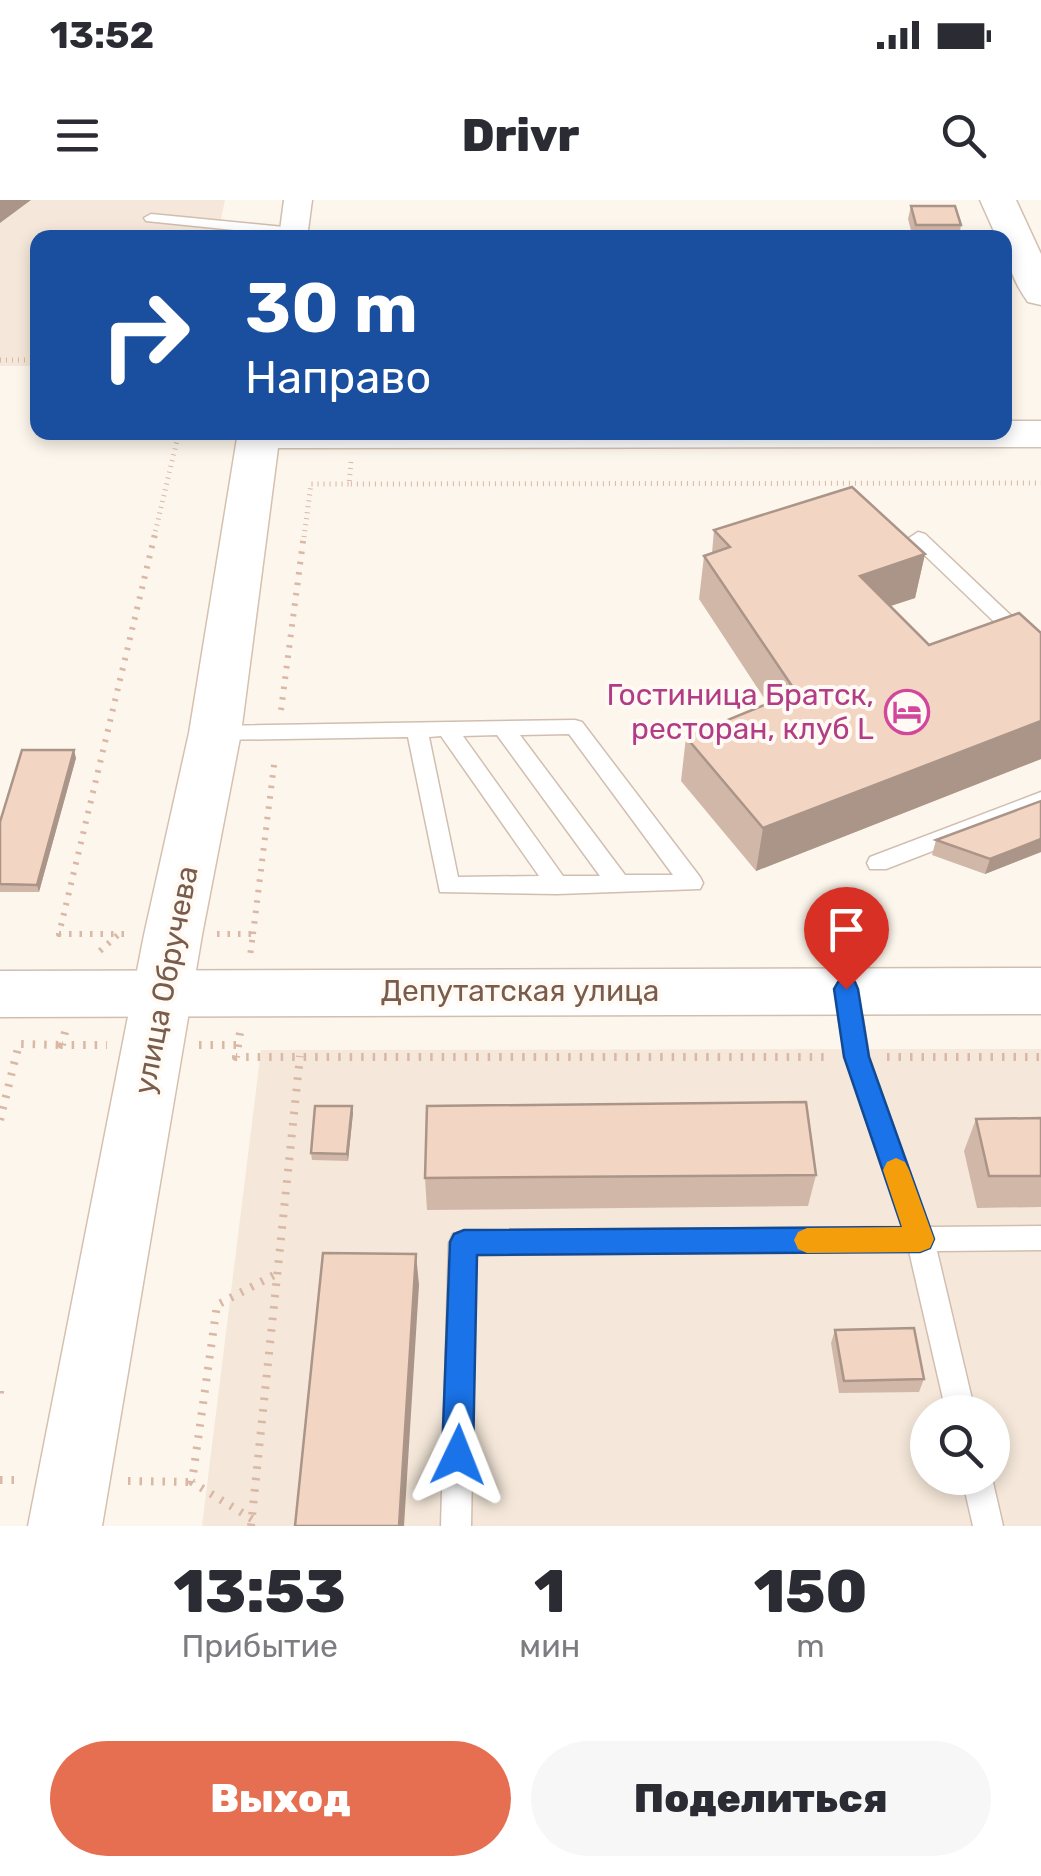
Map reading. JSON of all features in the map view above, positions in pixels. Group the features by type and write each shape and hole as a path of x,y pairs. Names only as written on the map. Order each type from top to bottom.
{"main road":[{"path":"998,200 1012,230"},
{"path":"1012,231 1041,294"},
{"path":"1012,396 1041,396"},
{"path":"1012,434 1041,434"},
{"name":"улица Обручева","path":"65,1526 162,992 214,733 258,440"},
{"name":"Депутатская улица","path":"0,994 1041,991"}],"street":[{"path":"295,230 298,200"}],"lane":[{"path":"151,218 252,230"},
{"path":"918,538 1041,656"},
{"path":"214,733 574,727 692,883 448,886 417,730"},
{"path":"503,728 619,884"},
{"path":"447,729 557,885"},
{"path":"878,863 1041,800"},
{"path":"846,989 857,1057 920,1239 957,1395"},
{"path":"456,1526 464,1242 1041,1238"},
{"path":"980,1495 988,1526"}],"path":[{"path":"0,360 30,360"},
{"path":"177,440 59,934 253,934"},
{"path":"349,484 352,456"},
{"path":"1041,483 311,484 236,1056 1041,1057"},
{"path":"0,1120 20,1044 62,1045"},
{"path":"278,1273 217,1305 192,1482 252,1523 278,1273 300,1056"}],"shaded area":[{"path":"0,200 225,200 219,230 30,230 30,366 0,366"},
{"path":"1041,1049 1041,1526 202,1526 261,1050"}],"building":[{"path":"911,206 955,206 961,225 916,225"},
{"name":"Гостиница Братск, ресторан, клуб L","path":"852,487 925,554 860,576 929,645 1019,613 1041,633 1041,721 763,828 686,737 796,692 704,556 730,547 714,530"},
{"path":"22,750 74,750 37,885 0,884 0,822"},
{"path":"1041,801 1041,839 990,859 936,840"},
{"path":"806,1102 816,1175 425,1178 427,1106"},
{"path":"315,1106 352,1106 347,1154 311,1153"},
{"path":"1041,1118 1041,1176 989,1176 976,1119"},
{"path":"323,1253 416,1254 399,1526 295,1526"},
{"path":"914,1328 924,1379 844,1381 835,1330"}],"slow traffic":[{"path":"807,1240 920,1239 896,1170"}],"place":[{"name":"Гостиница Братск, ресторан, клуб L","path":"907,712"}],"route":[{"path":"458,1455 464,1242 920,1239 857,1057 846,989"}]}
